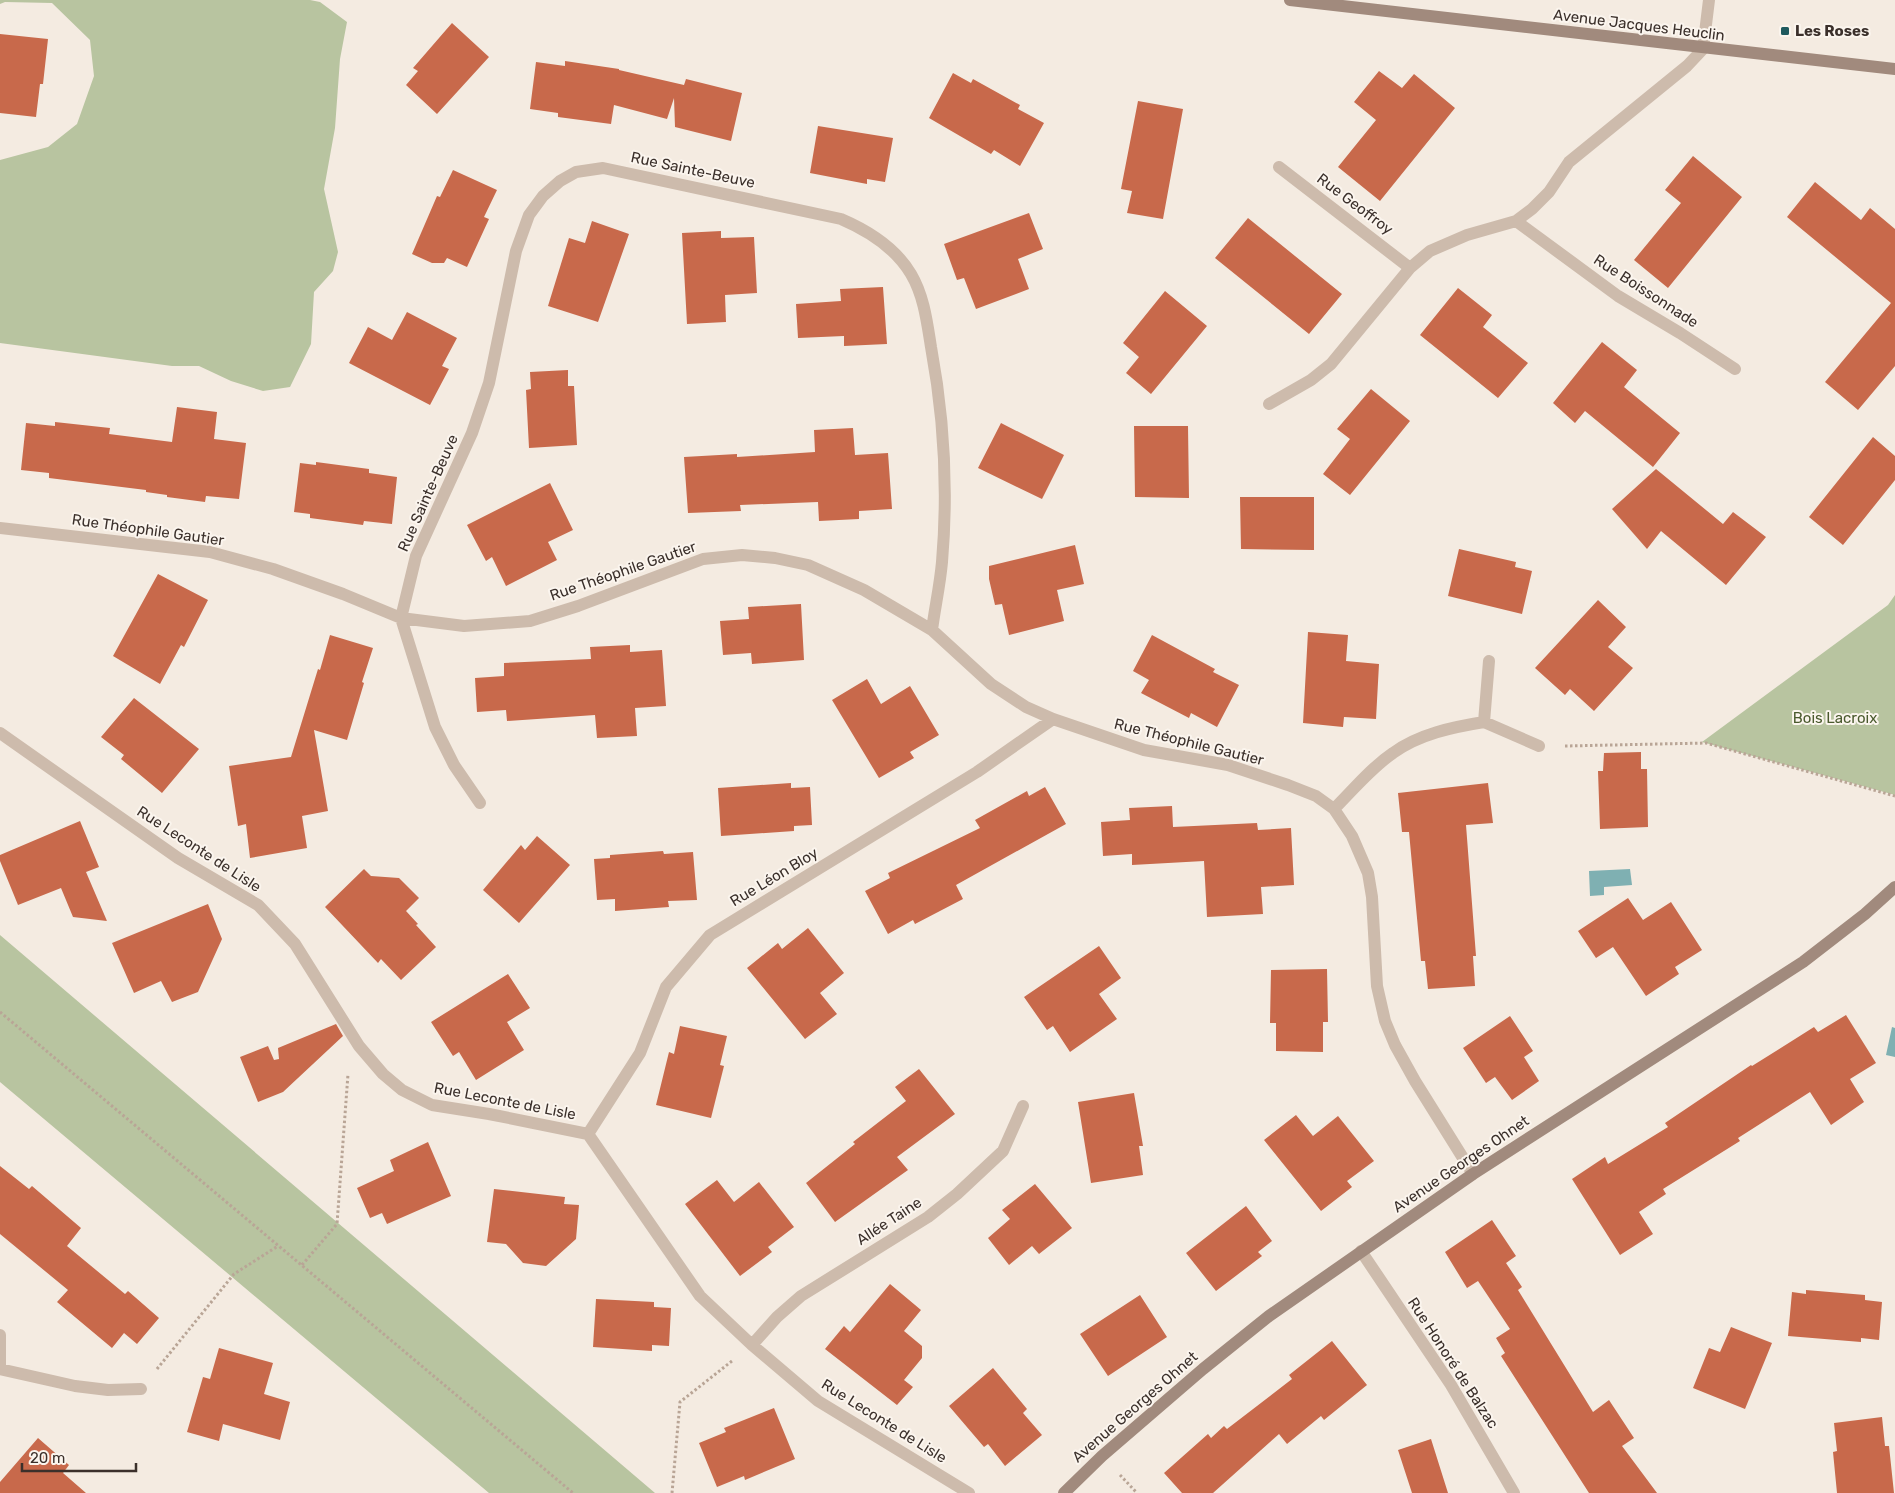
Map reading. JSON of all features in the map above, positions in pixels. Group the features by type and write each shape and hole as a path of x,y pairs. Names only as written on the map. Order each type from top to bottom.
{"street":[{"name":"Avenue Jacques Heuclin","path":"1290,0 1702,49 1895,69"},
{"path":"1268,404 1310,380 1331,364 1410,268 1430,251 1466,235 1516,221 1532,209 1549,192 1569,162 1687,66 1702,49 1709,0"},
{"name":"Rue Geoffroy","path":"1279,167 1410,268"},
{"name":"Rue Sainte-Beuve","path":"401,618 416,556 472,433 489,382 516,251 529,215 543,196 560,181 576,172 603,168 841,218 864,229 889,246 912,274 924,306 937,378 943,443 945,503 942,564 932,630"},
{"name":"Rue Boissonnade","path":"1516,221 1618,296 1735,369"},
{"name":"Rue Théophile Gautier","path":"0,528 210,552 273,568 401,618 464,626 530,621 578,606 703,559 742,556 775,558 808,565 864,590 932,630 991,684 1026,707 1053,719 1144,750 1228,765 1316,796 1334,809 1352,836 1368,873 1374,924 1376,986 1385,1021 1395,1045 1415,1082 1473,1174"},
{"path":"401,618 435,727 454,765 480,803"},
{"path":"1484,722 1489,661"},
{"name":"Rue Léon Bloy","path":"588,1134 640,1052 666,987 710,935 977,772 1053,719"},
{"path":"1334,809 1393,752 1452,727 1484,722 1539,746"},
{"name":"Rue Leconte de Lisle","path":"0,733 178,858 258,905 295,944 360,1046 383,1074 402,1090 432,1105 489,1114 588,1134 700,1296 752,1345 818,1401 970,1493"},
{"name":"Avenue Georges Ohnet","path":"1064,1493 1102,1456 1203,1369 1269,1316 1473,1174 1803,962 1865,914 1895,887"},
{"name":"Allée Taine","path":"752,1345 777,1317 801,1296 928,1217 957,1194 1003,1151 1022,1106"},
{"name":"Rue Honoré de Balzac","path":"1361,1251 1450,1386 1514,1493"},
{"path":"0,1335 0,1368 75,1386 108,1390 141,1389"}],"path":[{"path":"1539,746 1706,743 1895,796"},
{"path":"0,1012 573,1493"},
{"path":"302,1265 337,1224 350,1053 360,1046"},
{"path":"141,1389 234,1274 278,1246"},
{"path":"672,1493 680,1402 752,1345"}],"green space":[{"path":"0,0 310,0 320,2 347,22 340,59 335,128 324,189 338,252 333,271 314,292 311,344 290,387 263,391 231,381 199,366 172,366 0,343 0,160 48,147 77,124 94,76 90,40 52,3 5,2 0,4"},
{"name":"Bois Lacroix","path":"1895,595 1895,795 1702,742 1888,605"},
{"path":"0,935 655,1493 489,1493 0,1082"}],"water":[{"path":"1630,869 1632,885 1604,887 1604,895 1590,896 1589,871"},
{"path":"1892,1027 1895,1028 1895,1057 1886,1055"}],"building":[{"path":"452,23 489,57 437,114 406,85 418,71 413,68"},
{"path":"0,34 48,39 43,84 40,84 36,117 0,113"},
{"path":"565,61 619,69 684,85 686,79 742,93 731,141 675,127 674,98 667,119 614,105 611,124 558,117 558,113 530,109 536,62 565,66"},
{"path":"1379,71 1402,88 1414,74 1455,108 1380,201 1338,167 1376,120 1354,102"},
{"path":"953,73 971,83 973,79 1020,105 1018,109 1044,123 1020,166 994,150 991,154 929,118"},
{"path":"1138,101 1183,109 1163,219 1127,213 1132,191 1121,189"},
{"path":"818,126 893,138 885,182 867,179 867,184 810,173"},
{"path":"1693,156 1742,197 1668,288 1634,260 1681,203 1665,190"},
{"path":"453,170 497,190 484,217 489,219 467,267 447,258 444,263 432,263 412,254 437,196 440,197"},
{"path":"1815,182 1861,220 1870,208 1895,229 1895,366 1858,410 1825,382 1891,303 1787,217"},
{"path":"1029,213 1043,249 1018,259 1029,289 976,309 964,278 957,280 944,244"},
{"path":"1248,218 1342,294 1309,334 1215,258"},
{"path":"592,221 629,234 598,322 548,306 569,238 585,243"},
{"path":"721,231 721,238 754,237 757,293 725,295 726,322 687,324 682,233"},
{"path":"883,287 887,344 844,346 844,336 798,338 796,304 841,301 840,289"},
{"path":"1458,288 1492,315 1483,327 1528,363 1498,398 1420,335"},
{"path":"1165,291 1207,326 1151,394 1126,373 1139,357 1123,343"},
{"path":"407,312 457,338 442,366 449,369 430,405 349,363 368,327 392,340"},
{"path":"1602,342 1637,370 1624,387 1680,433 1653,467 1585,411 1575,423 1553,403"},
{"path":"568,370 568,386 574,386 577,445 529,448 526,390 531,389 530,372"},
{"path":"1371,389 1410,421 1350,495 1323,474 1350,439 1337,429"},
{"path":"177,407 217,412 214,439 246,443 239,499 206,496 205,502 167,497 167,495 146,492 146,490 49,478 49,473 21,470 26,423 55,426 55,422 110,428 109,434 172,442"},
{"path":"1001,423 1064,455 1042,499 978,468"},
{"path":"1134,426 1188,426 1189,498 1135,497"},
{"path":"853,428 855,455 888,453 892,509 859,511 859,519 819,521 818,502 740,505 741,511 688,513 684,457 737,454 737,457 815,452 814,430"},
{"path":"1873,437 1895,456 1895,480 1843,545 1809,517"},
{"path":"316,462 369,469 369,473 397,477 392,524 364,521 363,525 310,518 310,514 294,512 300,463 316,465"},
{"path":"1656,469 1723,524 1733,512 1766,537 1726,585 1661,531 1647,549 1612,509"},
{"path":"550,483 573,530 548,542 557,560 506,586 492,557 486,561 467,525"},
{"path":"1240,497 1314,497 1314,550 1241,549"},
{"path":"1075,545 1084,584 1057,590 1064,621 1009,635 1002,604 995,605 989,579 989,566"},
{"path":"1459,549 1516,562 1515,567 1532,571 1522,614 1448,596"},
{"path":"158,574 208,600 184,647 181,645 160,684 113,656"},
{"path":"1598,600 1626,627 1608,647 1633,668 1594,711 1570,689 1565,695 1535,668"},
{"path":"801,604 804,660 752,664 751,653 723,655 720,621 749,619 748,607"},
{"path":"1308,632 1348,635 1346,661 1379,664 1376,719 1344,717 1343,727 1303,723"},
{"path":"330,635 373,648 347,740 314,730 328,811 302,816 307,848 250,858 246,824 238,826 229,766 291,757"},
{"path":"1152,635 1215,669 1213,672 1239,685 1217,727 1191,713 1189,718 1141,693 1149,680 1133,671"},
{"path":"630,645 630,652 662,650 666,706 635,708 637,736 597,738 595,715 507,721 506,710 477,712 475,678 504,676 504,663 591,659 590,647"},
{"path":"867,679 881,704 910,686 939,735 910,752 914,758 879,778 832,700"},
{"path":"134,698 199,749 162,793 121,759 124,755 101,737"},
{"path":"1641,752 1641,769 1647,769 1648,827 1600,829 1598,771 1603,771 1604,753"},
{"path":"791,783 791,788 810,787 812,825 794,826 794,831 721,836 718,788"},
{"path":"1488,783 1493,823 1466,825 1476,956 1473,956 1475,986 1428,989 1425,961 1421,961 1409,832 1402,832 1398,793"},
{"path":"1045,787 1066,824 956,885 963,899 915,924 913,920 888,934 865,891 890,878 888,873 980,828 975,820 1027,791 1029,796"},
{"path":"1172,806 1173,827 1257,823 1258,830 1291,828 1294,885 1261,887 1263,914 1207,917 1204,861 1132,865 1132,854 1103,856 1101,822 1130,820 1129,808"},
{"path":"80,821 99,867 86,872 107,921 73,917 61,888 18,905 0,861 0,855"},
{"path":"537,836 570,865 519,923 483,890 521,845 525,850"},
{"path":"663,851 664,854 693,852 697,900 668,901 669,907 615,911 615,899 597,900 594,859 610,858 610,855"},
{"path":"364,869 371,876 399,878 419,898 406,911 436,947 401,980 381,959 378,963 325,907"},
{"path":"1628,898 1643,920 1671,902 1702,950 1675,967 1679,974 1646,996 1613,947 1596,958 1578,931"},
{"path":"208,904 222,939 198,992 172,1002 161,981 134,993 112,943"},
{"path":"808,928 844,973 820,993 837,1014 805,1039 747,968 778,943 782,949"},
{"path":"1099,946 1121,978 1099,994 1117,1019 1070,1052 1053,1026 1047,1030 1024,997"},
{"path":"1327,969 1328,1022 1323,1022 1323,1052 1276,1051 1276,1023 1270,1023 1271,970"},
{"path":"508,974 530,1008 507,1022 524,1050 476,1080 459,1052 453,1056 431,1022"},
{"path":"1846,1015 1876,1063 1850,1079 1864,1102 1831,1125 1810,1092 1738,1138 1740,1141 1663,1189 1666,1194 1639,1212 1653,1234 1620,1255 1572,1179 1605,1157 1608,1164 1668,1127 1665,1123 1751,1065 1814,1027 1818,1032"},
{"path":"1510,1016 1533,1051 1524,1057 1539,1081 1512,1100 1495,1077 1486,1083 1463,1048"},
{"path":"336,1024 343,1036 283,1092 258,1102 240,1057 268,1046 274,1060 279,1059 278,1048"},
{"path":"680,1026 727,1036 720,1065 724,1066 711,1118 656,1105 669,1052 674,1054"},
{"path":"919,1069 955,1114 897,1157 908,1170 835,1222 806,1183 855,1144 853,1142 906,1101 895,1087"},
{"path":"1134,1093 1143,1146 1139,1146 1143,1175 1091,1183 1078,1102"},
{"path":"1296,1115 1313,1136 1338,1116 1374,1161 1347,1181 1352,1187 1321,1211 1264,1140"},
{"path":"428,1142 451,1196 387,1224 382,1213 370,1218 357,1188 394,1171 390,1160"},
{"path":"0,1166 29,1189 32,1186 81,1228 67,1246 125,1294 128,1291 159,1318 137,1344 124,1333 112,1348 57,1302 68,1290 0,1234"},
{"path":"717,1180 734,1202 759,1182 794,1227 768,1247 772,1252 740,1276 685,1204"},
{"path":"1035,1184 1072,1228 1039,1254 1032,1246 1009,1265 988,1238 1010,1219 1002,1210"},
{"path":"494,1189 565,1197 564,1204 579,1205 576,1239 546,1266 523,1263 506,1244 487,1242"},
{"path":"1246,1206 1272,1241 1258,1252 1262,1256 1216,1291 1186,1253"},
{"path":"1492,1220 1516,1256 1506,1263 1522,1287 1518,1290 1593,1412 1609,1400 1634,1438 1622,1446 1657,1493 1589,1493 1501,1356 1505,1353 1496,1338 1510,1329 1478,1281 1467,1288 1445,1252"},
{"path":"890,1284 921,1310 904,1331 922,1346 922,1358 904,1380 913,1387 897,1405 825,1349 844,1326 850,1332"},
{"path":"1806,1290 1865,1295 1865,1300 1882,1302 1879,1340 1861,1338 1861,1342 1788,1336 1792,1292 1806,1294"},
{"path":"1140,1295 1167,1337 1108,1376 1080,1334"},
{"path":"596,1299 654,1302 654,1307 671,1308 669,1346 652,1345 652,1351 593,1347"},
{"path":"1731,1327 1772,1343 1745,1409 1693,1388 1709,1348 1720,1352"},
{"path":"1332,1341 1367,1385 1324,1420 1321,1416 1287,1444 1279,1434 1213,1493 1182,1493 1164,1473 1208,1434 1211,1438 1224,1426 1227,1429 1292,1379 1289,1375"},
{"path":"219,1348 273,1363 264,1394 290,1402 280,1440 223,1424 219,1441 187,1432 203,1377 210,1379"},
{"path":"993,1368 1027,1409 1023,1413 1042,1435 1005,1466 988,1444 984,1447 949,1406"},
{"path":"774,1408 795,1459 745,1480 744,1476 717,1487 699,1443 726,1432 724,1428"},
{"path":"1882,1417 1885,1446 1889,1446 1894,1493 1837,1493 1833,1452 1837,1451 1834,1423"},
{"path":"38,1438 69,1465 63,1473 86,1493 0,1493 0,1482"},
{"path":"1431,1439 1448,1493 1412,1493 1398,1450"}],"place":[{"name":"Les Roses","path":"1785,31"}]}
